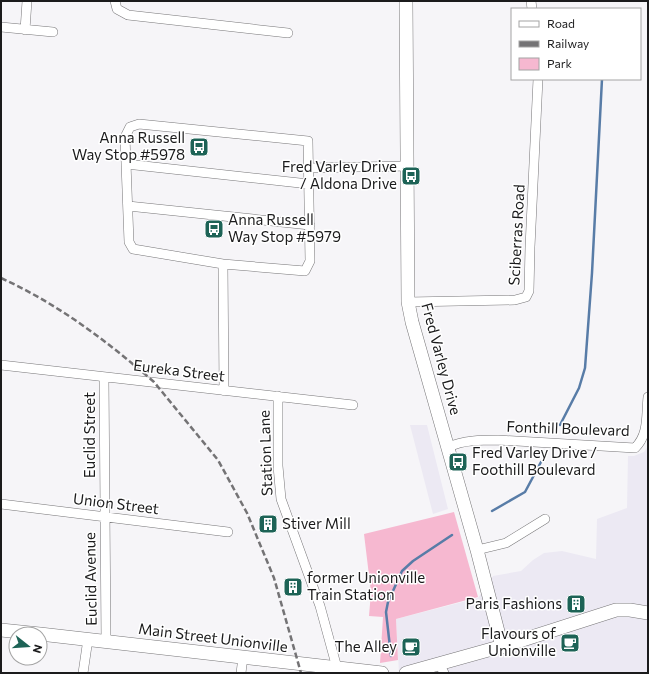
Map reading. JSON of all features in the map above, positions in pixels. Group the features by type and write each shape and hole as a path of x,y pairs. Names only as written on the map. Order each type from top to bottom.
{"street":[{"path":"25,30 26,1"},
{"path":"115,1 117,9 128,15 288,33"},
{"name":"Fred Varley Drive","path":"406,1 408,302 412,322 449,447 502,647"},
{"path":"1,27 53,32"},
{"name":"Sciberras Road","path":"408,302 515,300 526,297 529,291 538,80"},
{"path":"139,124 308,141 309,168 310,261 305,272 223,264 133,250 129,242 125,137 130,127 139,124"},
{"path":"126,164 309,184"},
{"path":"309,168 408,166"},
{"path":"128,206 310,225"},
{"path":"223,264 224,391"},
{"name":"Eureka Street","path":"1,365 353,405"},
{"name":"Euclid Street","path":"104,377 104,517"},
{"name":"Station Lane","path":"278,396 278,466 281,499 318,598 337,668"},
{"name":"Fonthill Boulevard","path":"449,447 454,444 483,440 498,440 635,448 642,440 645,432 648,397"},
{"name":"Union Street","path":"1,504 228,532"},
{"name":"Euclid Avenue","path":"104,517 106,641"},
{"path":"477,550 506,543 545,519"},
{"path":"406,673 430,670 616,610 630,610 648,613"},
{"name":"Main Street Unionville","path":"48,635 382,673"},
{"path":"83,673 88,639"},
{"path":"241,673 243,657"}],"shaded area":[{"path":"410,425 427,425 448,509 433,514"},
{"path":"648,446 648,673 399,673 396,619 478,598 493,576 521,571 533,560 544,553 562,551 596,559 597,519 627,508 628,456 634,456 644,452"}],"green space":[{"path":"454,512 478,597 396,619 398,660 380,663 383,617 369,616 371,592 364,534"}],"waterway":[{"path":"560,425 579,388 585,368 592,273 602,80"},
{"path":"492,511 525,492 541,462"},
{"path":"391,656 386,612 388,602 402,571 413,561 452,535"}],"railway":[{"path":"1,278 42,299 81,324 154,382 218,460 247,513 274,578 301,673"}],"place":[{"name":"Anna Russell Way Stop #5978","path":"199,147"},
{"name":"Fred Varley Drive / Aldona Drive","path":"411,176"},
{"name":"Anna Russell Way Stop #5979","path":"214,229"},
{"name":"Fred Varley Drive / Foothill Boulevard","path":"458,462"},
{"name":"Stiver Mill","path":"268,524"},
{"name":"former Unionville Train Station","path":"293,587"},
{"name":"Paris Fashions","path":"576,604"},
{"name":"Flavours of Unionville","path":"570,643"},
{"name":"The Alley","path":"411,647"}]}
